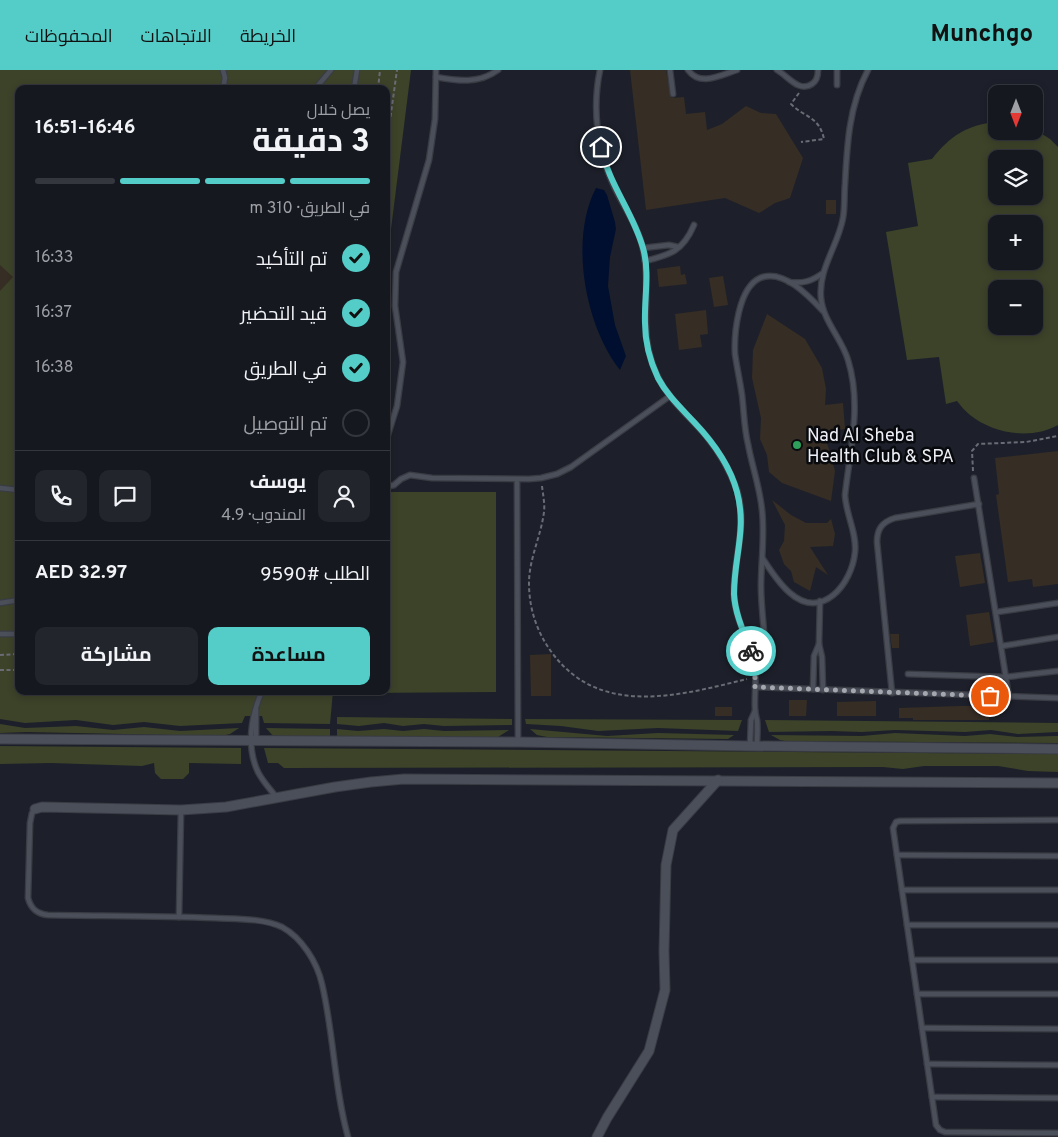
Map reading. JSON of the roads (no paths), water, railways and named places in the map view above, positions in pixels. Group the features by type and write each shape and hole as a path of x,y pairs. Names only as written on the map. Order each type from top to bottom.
{"street":[{"path":"0,740 518,742 1058,749"},
{"path":"35,809 42,807 181,810 226,807 371,782 404,779 1058,783"},
{"path":"597,1137 649,1051 664,990 666,865 673,830 718,780"}],"lane":[{"path":"223,70 223,85"},
{"path":"318,85 331,70"},
{"path":"354,85 356,70"},
{"path":"390,429 398,406 402,369 401,339 395,306 396,272 429,160 435,119 436,70"},
{"path":"436,77 465,81 480,79 498,70"},
{"path":"600,70 596,108 598,134 604,160 613,184 632,220 643,248 645,261 645,324 651,362 659,380 670,396 708,438 720,455 730,472 737,491 742,529 734,596 740,624 753,656 757,720 754,746"},
{"path":"670,70 673,94"},
{"path":"688,70 699,79 737,70"},
{"path":"716,70 718,76"},
{"path":"778,70 797,85 804,87 810,86 815,82 818,70"},
{"path":"837,70 837,85"},
{"path":"763,559 790,593 799,599 810,602 830,598 839,591 846,582 852,567 855,538 846,506 845,495 856,418 854,388 848,359 824,312 821,286 823,272 838,235 842,219 845,202 848,134 856,98 868,70"},
{"path":"645,261 671,254 686,241 694,226"},
{"path":"643,248 669,245 678,247"},
{"path":"788,282 807,282 823,272"},
{"path":"753,656 759,654 765,646 761,596 763,559 762,509 748,443 735,353 735,337 741,305 751,284 764,276 772,276 788,282 824,312"},
{"path":"390,486 410,475 432,478 517,480 541,478 557,474 571,467 670,396"},
{"path":"974,478 997,612 1009,697"},
{"path":"517,480 518,742"},
{"path":"0,488 15,490"},
{"path":"892,693 877,542 879,529 888,520 978,504"},
{"path":"0,602 15,600"},
{"path":"820,601 819,644 822,657 823,690"},
{"path":"997,612 1058,602"},
{"path":"0,634 15,634"},
{"path":"1002,646 1058,637"},
{"path":"813,689 815,652 819,644"},
{"path":"908,674 1006,677 1058,671"},
{"path":"755,687 1058,698"},
{"path":"261,695 256,708 254,763 259,774 277,798"},
{"path":"35,809 30,823 28,898 37,912 48,915 255,920 281,927 297,938 307,951 322,983 341,1112 348,1137"},
{"path":"179,917 181,810"},
{"path":"1058,820 898,821 894,823 893,828 936,1125 942,1131 1058,1133"},
{"path":"897,856 1058,856"},
{"path":"902,890 1058,890"},
{"path":"907,925 1058,925"},
{"path":"912,960 1058,960"},
{"path":"917,994 1058,994"},
{"path":"922,1028 1058,1029"},
{"path":"927,1064 1058,1065"},
{"path":"932,1097 1058,1098"}],"water":[{"path":"596,188 604,190 607,195 616,229 610,257 608,286 615,325 626,356 620,370 608,352 598,330 590,307 585,282 582,256 583,232 588,209"}],"place":[{"name":"Nad Al Sheba Health Club & SPA","path":"797,445"}]}
